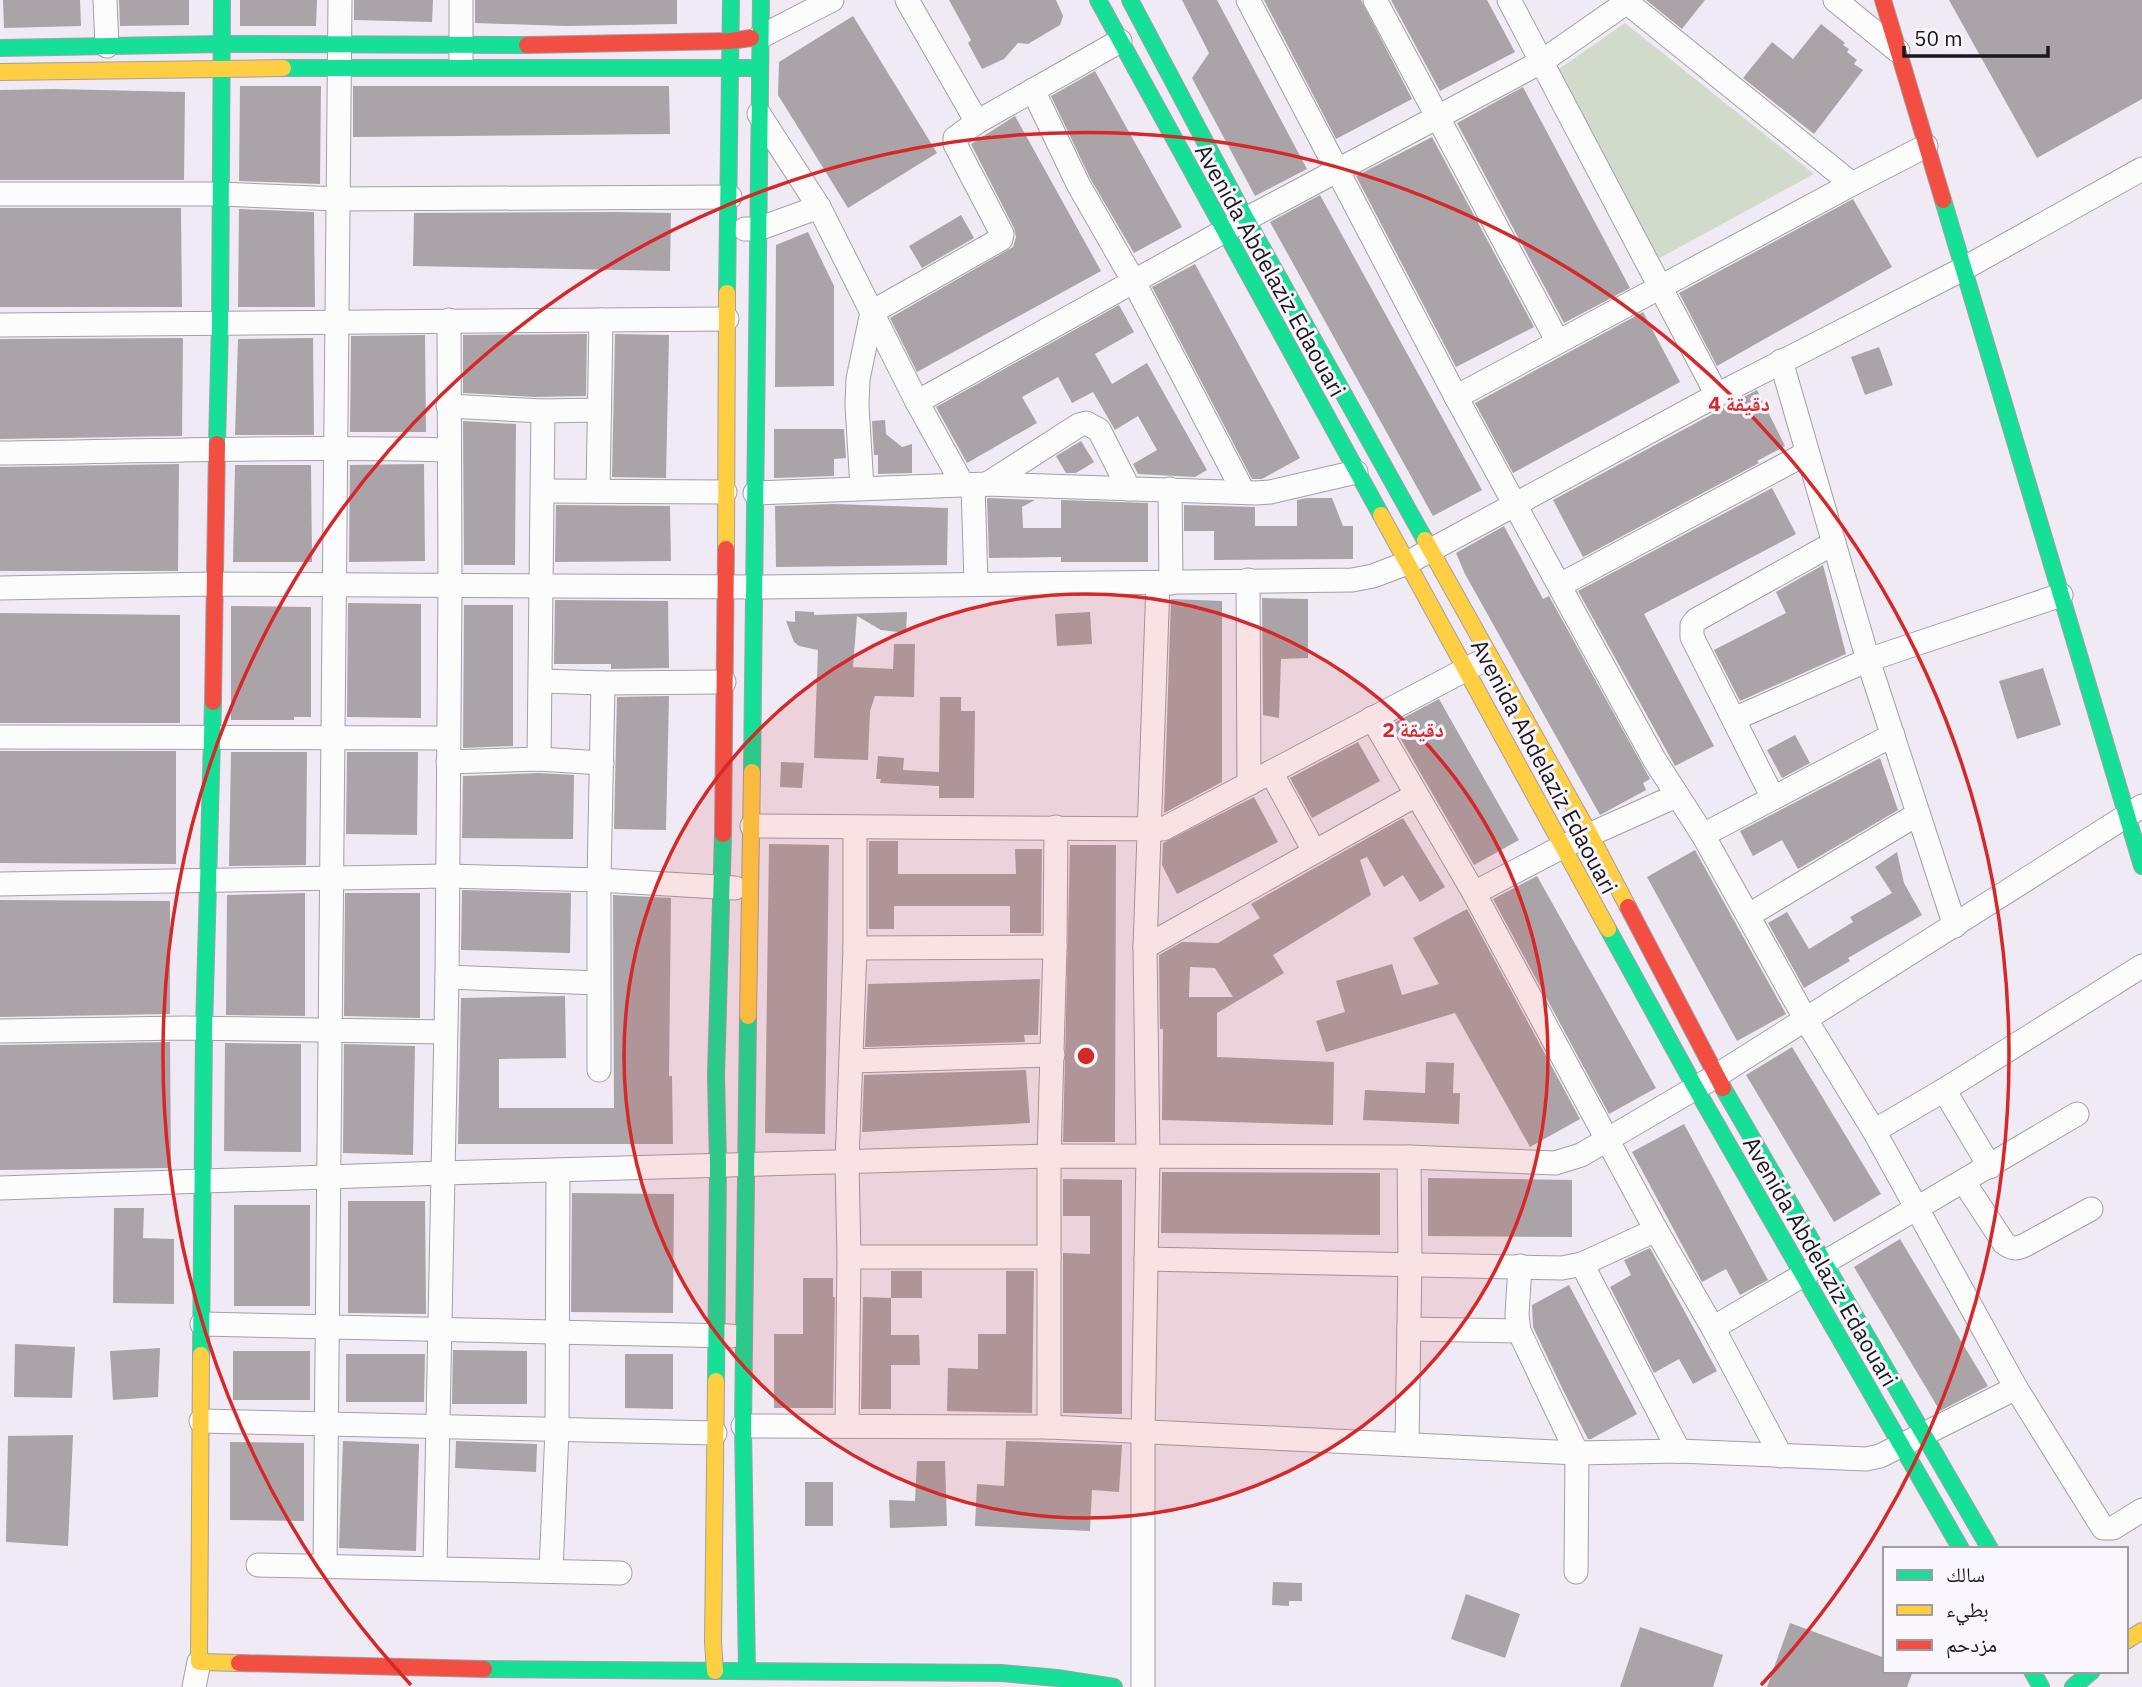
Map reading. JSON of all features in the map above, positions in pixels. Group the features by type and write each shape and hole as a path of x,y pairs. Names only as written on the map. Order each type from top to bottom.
{"street":[{"path":"105,0 107,46"},
{"path":"195,1686 199,1662 204,1029 213,739 222,0"},
{"path":"325,1567 340,0"},
{"path":"461,0 461,69"},
{"path":"715,1671 713,1642 718,1165 716,1075 727,585 725,492 731,0"},
{"path":"747,1671 743,1426 756,587 761,0"},
{"path":"0,48 222,44 461,46 730,41 760,37 832,0"},
{"path":"907,0 977,122"},
{"name":"Avenida Abdelaziz Edaouari","path":"1098,0 1695,1087 1960,1547"},
{"name":"Avenida Abdelaziz Edaouari","path":"1130,0 1247,219 1590,835 1716,1076 1989,1547"},
{"path":"1248,0 1456,397 1676,796 1703,835 1806,1020 1874,1131 2016,1388 2103,1528 2113,1528 2142,1510"},
{"path":"1375,0 1558,342"},
{"path":"1509,0 1717,395"},
{"path":"1835,0 1898,51"},
{"path":"1883,0 2061,595 2135,811 2142,866"},
{"path":"917,402 1247,219 1541,62 1628,1 1852,184"},
{"path":"862,488 858,392 862,352 872,312 1001,239 1002,234 954,141 957,135 1120,41"},
{"path":"0,72 222,68 760,68"},
{"path":"1033,90 1077,184 1134,282 1243,491"},
{"path":"758,113 819,207 917,402 974,485 976,583"},
{"path":"1456,397 1926,146"},
{"path":"0,588 213,584 756,587 1352,580 1373,576 1431,551 1781,361 1963,269 2142,169"},
{"path":"0,194 220,194 338,199 730,197"},
{"path":"730,229 758,229 819,207"},
{"path":"0,325 727,319"},
{"path":"435,1568 447,977 449,320"},
{"path":"598,491 601,320"},
{"path":"1781,361 1868,660 1955,926"},
{"path":"448,406 543,411 599,410"},
{"path":"539,759 543,411"},
{"path":"974,485 1086,423 1099,430 1129,489"},
{"path":"0,453 335,447 448,450"},
{"path":"1560,585 1807,453"},
{"path":"755,493 974,485 1269,492 1356,472"},
{"path":"1143,1687 1143,1432 1148,1156 1145,947 1148,829 1170,489"},
{"path":"543,491 725,492"},
{"path":"1773,798 1692,638 1692,625 1696,620 1834,543"},
{"path":"1248,580 1249,784"},
{"path":"1734,719 1868,660 2061,595"},
{"path":"752,826 1148,829 1170,826 1489,657"},
{"path":"541,681 724,682"},
{"path":"599,1070 603,683"},
{"path":"1372,718 1474,893 1781,1456"},
{"path":"1703,835 1893,735"},
{"path":"0,737 449,738"},
{"path":"448,762 539,759 602,763"},
{"path":"1271,772 1314,850"},
{"path":"1145,947 1416,795"},
{"path":"1474,893 1562,847 1676,796"},
{"path":"0,1188 1049,1156 1409,1157 1555,1163 1581,1155 1716,1076 2135,811"},
{"path":"1749,915 1918,814"},
{"path":"847,1425 847,1163 855,948 855,827"},
{"path":"1049,1427 1049,1156 1056,827"},
{"path":"0,884 447,876 599,880 750,889"},
{"path":"855,948 1055,947"},
{"path":"1874,1131 2142,966"},
{"path":"447,977 598,983"},
{"path":"0,1031 204,1029 445,1032"},
{"path":"852,1061 1053,1055"},
{"path":"1944,1090 1990,1167"},
{"path":"1713,1328 2077,1114"},
{"path":"1407,1443 1409,1157"},
{"path":"551,1571 557,1430 558,1171"},
{"path":"1964,1182 2004,1243 2011,1248 2017,1249 2091,1209"},
{"path":"1146,1259 1562,1268 1582,1264 1656,1230"},
{"path":"849,1257 1049,1258"},
{"path":"1582,1264 1679,1451"},
{"path":"1520,1266 1517,1315 1520,1331 1577,1453 1576,1572"},
{"path":"202,1324 716,1335 744,1338"},
{"path":"1409,1329 1520,1331"},
{"path":"743,1426 1049,1427 1577,1453 1679,1451 1874,1458 2016,1388"},
{"path":"201,1421 715,1433"},
{"path":"258,1564 620,1573"},
{"path":"199,1662 407,1668 1000,1673 1106,1686"},
{"path":"2072,1687 2090,1673"}],"shaded area":[{"path":"1625,23 1814,174 1656,260 1556,71"}],"building":[{"path":"3,0 80,0 81,26 4,28"},
{"path":"119,0 189,0 189,25 120,26"},
{"path":"240,0 317,0 316,26 240,26"},
{"path":"354,0 433,0 432,22 354,20"},
{"path":"475,0 677,0 677,24 566,26 475,23"},
{"path":"949,0 1056,0 1063,16 1060,25 1028,44 1018,43 1004,59 982,69 968,43 971,40"},
{"path":"1182,0 1217,0 1307,169 1255,196 1192,78 1209,53"},
{"path":"1264,0 1361,0 1412,99 1336,139"},
{"path":"1391,0 1487,0 1515,52 1440,91"},
{"path":"1646,0 1705,0 1682,29"},
{"path":"1949,0 2142,0 2142,99 2037,158"},
{"path":"853,16 937,153 848,208 778,95 779,62"},
{"path":"1821,24 1845,43 1843,45 1849,49 1847,52 1857,60 1854,64 1863,70 1814,134 1743,78 1772,42 1793,59"},
{"path":"1095,71 1182,227 1134,253 1090,178 1051,96"},
{"path":"240,86 321,86 320,184 239,181"},
{"path":"353,86 669,86 670,134 353,137"},
{"path":"1523,87 1630,288 1564,323 1457,123"},
{"path":"0,90 185,92 184,180 0,180"},
{"path":"1015,116 1101,271 917,372 890,318 1013,247 1016,237 1014,228 971,144"},
{"path":"1432,137 1534,327 1456,367 1356,176"},
{"path":"1320,195 1482,490 1433,516 1270,222"},
{"path":"1853,199 1892,267 1717,366 1679,293"},
{"path":"0,208 181,208 182,307 0,307"},
{"path":"239,209 314,212 315,307 238,307"},
{"path":"414,213 671,213 670,271 413,266"},
{"path":"961,215 974,238 922,268 909,246"},
{"path":"808,232 834,286 834,386 775,387 776,245"},
{"path":"1195,264 1300,458 1262,479 1252,479 1152,287"},
{"path":"1119,305 1134,332 1095,354 1112,384 1147,363 1207,470 1195,477 1138,474 1133,464 1157,450 1138,416 1115,430 1093,392 1072,403 1058,377 1022,397 1037,423 967,463 936,407"},
{"path":"1643,312 1680,382 1513,473 1475,403"},
{"path":"587,334 586,396 535,397 463,393 463,335"},
{"path":"615,334 669,335 666,478 612,477"},
{"path":"425,335 426,432 350,432 351,336"},
{"path":"183,338 182,436 0,439 0,339"},
{"path":"313,338 314,435 235,435 238,339"},
{"path":"1879,347 1893,385 1865,395 1851,357"},
{"path":"1757,390 1785,446 1757,461 1759,463 1583,557 1553,500"},
{"path":"885,420 886,434 902,447 912,444 912,473 878,474 878,455 874,455 872,421"},
{"path":"463,421 516,424 515,565 464,565"},
{"path":"774,429 844,429 846,458 834,459 834,476 774,478"},
{"path":"1081,441 1094,462 1076,473 1066,473 1056,456"},
{"path":"179,464 178,571 0,571 0,467"},
{"path":"424,464 425,561 349,562 350,465"},
{"path":"235,465 311,465 312,562 233,562"},
{"path":"1772,488 1796,534 1644,614 1714,746 1675,766 1578,591"},
{"path":"987,498 1035,500 1022,507 1023,528 1061,528 1061,500 1148,503 1148,562 1061,562 1061,557 989,558"},
{"path":"1332,498 1343,526 1353,526 1353,559 1214,560 1214,531 1184,531 1184,505 1255,507 1255,526 1297,526 1297,500"},
{"path":"834,504 948,508 947,565 776,567 775,506"},
{"path":"556,505 670,506 671,561 555,562"},
{"path":"1504,526 1543,599 1549,596 1650,779 1643,783 1646,790 1600,815 1465,574 1456,553"},
{"path":"1823,565 1846,654 1740,701 1714,650 1786,613 1776,592"},
{"path":"1262,598 1308,599 1308,658 1281,659 1279,718 1263,715"},
{"path":"1171,599 1222,601 1222,782 1164,813"},
{"path":"555,600 668,601 669,668 611,669 611,664 554,664"},
{"path":"348,603 421,604 421,718 347,717"},
{"path":"464,605 513,605 513,746 463,748"},
{"path":"231,606 311,607 311,717 294,717 294,720 231,720"},
{"path":"795,611 814,612 814,615 907,612 906,633 881,630 857,616 853,667 893,669 894,644 915,644 914,697 875,696 870,711 868,760 814,758 818,650 799,646 794,642 786,621 795,622"},
{"path":"1090,612 1092,644 1057,646 1055,614"},
{"path":"0,613 180,615 180,723 0,723"},
{"path":"2043,668 2061,725 2017,739 1999,681"},
{"path":"669,696 666,830 614,829 617,697"},
{"path":"940,697 961,697 961,711 975,711 974,798 939,798 939,786 880,783 881,779 876,779 878,756 904,758 903,770 939,772"},
{"path":"1439,699 1519,840 1474,865 1392,724"},
{"path":"1795,735 1810,763 1782,778 1767,750"},
{"path":"1358,742 1380,781 1312,818 1290,778"},
{"path":"0,751 176,751 176,864 0,863"},
{"path":"231,752 307,752 306,865 229,866"},
{"path":"347,752 418,752 417,835 346,834"},
{"path":"1880,758 1898,810 1798,869 1782,840 1753,856 1740,831"},
{"path":"781,762 804,763 802,788 780,787"},
{"path":"539,773 574,775 573,839 462,838 463,776"},
{"path":"1254,797 1278,842 1177,894 1162,865 1163,843"},
{"path":"1403,818 1445,887 1420,902 1403,875 1384,887 1367,857 1360,860 1371,895 1273,955 1284,973 1217,1013 1217,1057 1334,1062 1333,1125 1162,1120 1163,1029 1160,1029 1159,955 1182,942 1218,943 1260,918 1251,904","holes":["1190,967 1215,968 1233,997 1189,997"]},
{"path":"869,841 898,841 898,874 1016,874 1015,849 1042,849 1041,933 1010,933 1010,906 894,906 894,929 869,929"},
{"path":"769,844 829,845 825,1134 765,1133"},
{"path":"1070,845 1116,845 1115,1142 1063,1142"},
{"path":"1695,850 1786,1014 1737,1041 1647,877"},
{"path":"1897,852 1904,883 1922,915 1848,958 1850,961 1804,988 1768,923 1787,912 1809,949 1853,922 1850,917 1892,893 1875,867"},
{"path":"1537,876 1656,1088 1609,1114 1493,899"},
{"path":"462,890 571,893 570,953 461,950"},
{"path":"305,893 305,1016 226,1015 227,895"},
{"path":"345,893 420,893 420,1018 344,1016"},
{"path":"613,895 671,898 669,1076 672,1076 673,1144 458,1144 461,998 565,996 566,1058 499,1059 499,1108 614,1108"},
{"path":"0,900 170,901 170,1014 0,1017"},
{"path":"1467,909 1580,1119 1530,1147 1455,1013 1326,1052 1316,1021 1345,1012 1336,981 1392,964 1402,995 1439,984 1413,938"},
{"path":"1040,979 1038,1035 1024,1035 1025,1042 865,1047 868,984"},
{"path":"170,1042 171,1168 0,1170 0,1045"},
{"path":"225,1043 301,1044 301,1152 224,1151"},
{"path":"344,1044 415,1046 413,1155 343,1153"},
{"path":"1792,1047 1881,1194 1834,1222 1746,1075"},
{"path":"1426,1062 1454,1063 1453,1093 1460,1093 1459,1124 1363,1120 1365,1090 1425,1093"},
{"path":"1026,1070 1030,1123 862,1132 864,1075"},
{"path":"1684,1124 1768,1280 1740,1295 1726,1269 1702,1282 1632,1152"},
{"path":"1162,1172 1380,1173 1380,1235 1161,1233"},
{"path":"1428,1178 1572,1180 1572,1237 1428,1236"},
{"path":"1063,1179 1122,1180 1122,1414 1063,1413 1063,1253 1090,1254 1090,1216 1063,1216"},
{"path":"572,1193 674,1194 673,1313 571,1312"},
{"path":"348,1201 425,1201 426,1314 348,1313"},
{"path":"234,1205 310,1205 310,1306 234,1306"},
{"path":"114,1208 144,1208 143,1238 174,1239 174,1304 113,1303"},
{"path":"1900,1239 1988,1386 1940,1411 1854,1267"},
{"path":"1650,1248 1717,1371 1693,1384 1679,1359 1654,1373 1610,1287 1631,1275 1624,1260"},
{"path":"891,1271 922,1271 922,1298 891,1298"},
{"path":"1006,1271 1034,1271 1032,1413 947,1411 948,1368 978,1369 978,1334 1006,1334"},
{"path":"803,1278 833,1278 833,1408 774,1408 774,1334 803,1334"},
{"path":"1569,1285 1637,1414 1591,1439 1588,1439 1533,1327 1532,1305"},
{"path":"863,1297 891,1298 891,1335 919,1335 920,1365 891,1365 891,1409 861,1409"},
{"path":"15,1344 75,1347 72,1398 14,1397"},
{"path":"160,1348 158,1397 113,1400 110,1351"},
{"path":"453,1350 527,1351 527,1404 452,1404"},
{"path":"233,1351 310,1351 310,1400 233,1400"},
{"path":"346,1354 425,1354 424,1402 346,1402"},
{"path":"625,1354 673,1354 673,1409 625,1408"},
{"path":"73,1435 68,1546 6,1542 8,1436"},
{"path":"343,1441 419,1444 416,1551 339,1548"},
{"path":"456,1441 537,1444 536,1472 455,1468"},
{"path":"1006,1441 1122,1445 1119,1492 1092,1490 1090,1531 975,1526 977,1484 1004,1486"},
{"path":"230,1442 304,1443 304,1521 230,1520"},
{"path":"917,1461 945,1461 947,1526 890,1528 889,1500 915,1501"},
{"path":"805,1482 833,1482 833,1526 805,1526"},
{"path":"1273,1582 1302,1583 1302,1601 1289,1601 1289,1606 1272,1605"},
{"path":"1466,1594 1520,1614 1505,1658 1451,1639"},
{"path":"1790,1623 1883,1657 1883,1673 1912,1673 1907,1687 1767,1687"},
{"path":"1640,1627 1723,1655 1713,1687 1620,1687"}],"traffic: fast":[{"path":"217,444 222,0"},
{"path":"727,293 731,0"},
{"path":"752,772 761,0"},
{"path":"1098,0 1381,515"},
{"path":"1130,0 1246,219 1425,540"},
{"path":"0,48 222,44 527,45"},
{"path":"283,68 751,68"},
{"path":"1943,200 2142,866"},
{"path":"201,1355 204,1029 213,702"},
{"path":"716,1381 716,1075 723,834"},
{"path":"1608,929 1695,1087 1960,1547"},
{"path":"747,1671 743,1426 748,1016"},
{"path":"1723,1088 1989,1547"},
{"path":"484,1669 1001,1673 1114,1687"},
{"path":"2033,1673 2041,1687"},
{"path":"2073,1687 2090,1673"}],"traffic: slow":[{"path":"0,72 283,68"},
{"path":"726,549 727,293"},
{"path":"1381,515 1608,929"},
{"path":"1425,540 1628,907"},
{"path":"748,1016 752,772"},
{"path":"201,1355 199,1662 239,1663"},
{"path":"715,1671 716,1381"},
{"path":"2128,1640 2142,1631"}],"traffic: jam":[{"path":"1883,0 1943,200"},
{"path":"527,45 730,41 751,38"},
{"path":"213,702 217,444"},
{"path":"723,834 726,549"},
{"path":"1628,907 1723,1088"},
{"path":"239,1663 484,1669"}]}
